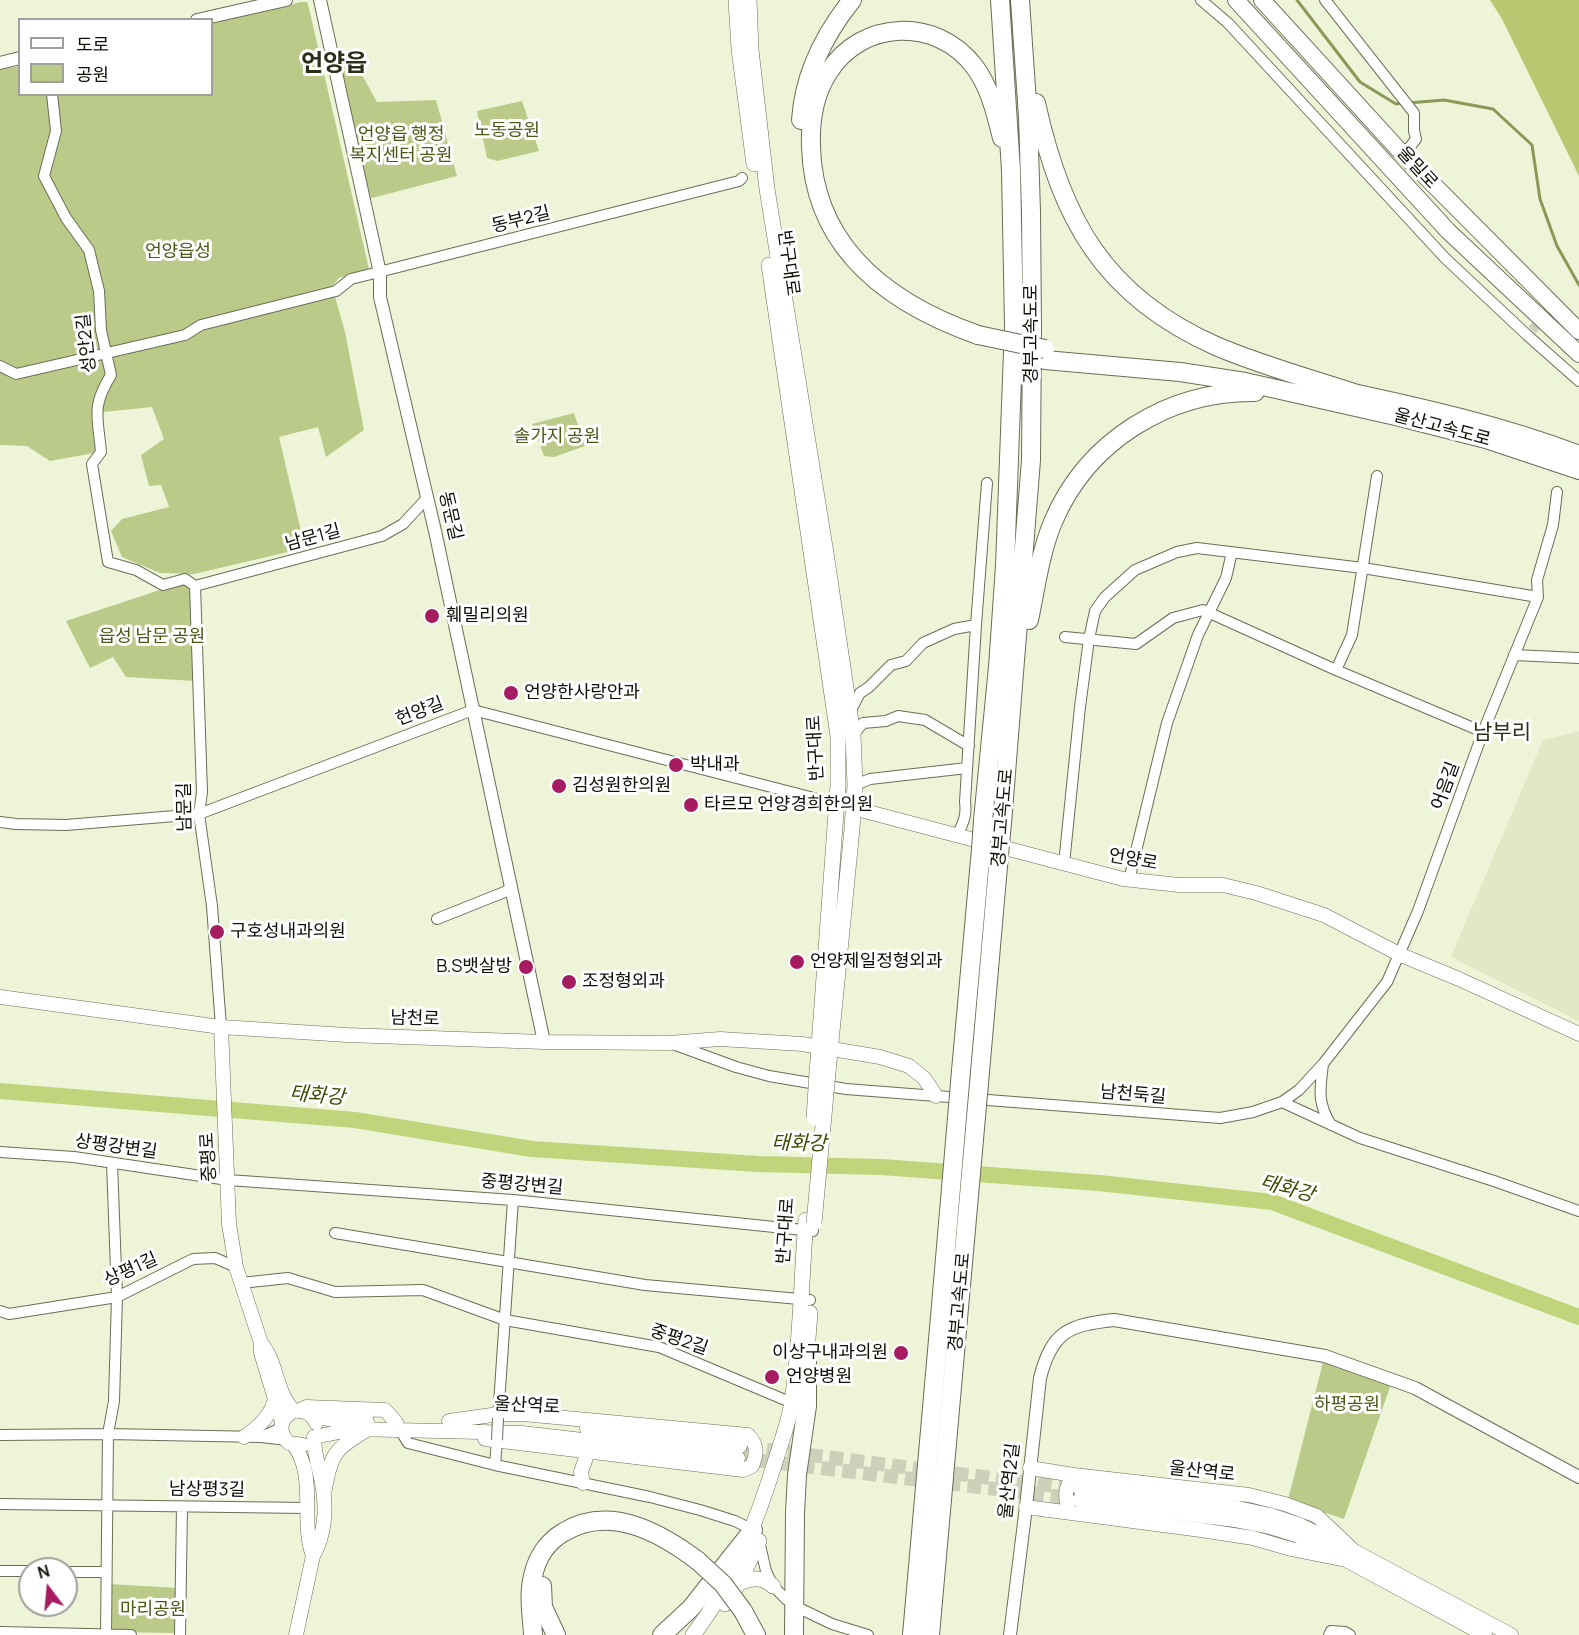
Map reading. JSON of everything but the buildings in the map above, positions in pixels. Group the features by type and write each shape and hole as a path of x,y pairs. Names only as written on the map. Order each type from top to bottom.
{"highway":[{"path":"852,0 822,45 811,69 804,95 801,154 805,180 822,232 835,253 871,291 896,310 939,331 1045,354 1203,375 1245,382 1302,396"},
{"name":"경부고속도로","path":"930,1635 962,1071 998,667 1008,505 1014,325 1011,190 1000,0"},
{"name":"울밀로","path":"1236,0 1448,231 1579,354"},
{"name":"울밀로","path":"1262,0 1399,150 1579,331"},
{"path":"1021,7 1033,89 1055,175 1075,221 1107,268 1154,310 1199,338 1249,359 1354,393"},
{"name":"경부고속도로","path":"912,1635 980,1072 1013,701 1031,460 1032,327 1028,117 1021,7"},
{"path":"978,340 894,295 864,270 836,232 818,191 813,173 811,151 814,107 828,72 839,57 854,45 882,33 903,30 918,31 950,43 970,61 983,82 1001,136 1011,190"},
{"path":"1045,354 1209,365 1354,393"},
{"path":"1013,701 1044,548 1061,506 1089,464 1108,445 1134,425 1186,402 1206,396 1243,392 1302,396"},
{"name":"울산고속도로","path":"1354,393 1492,426 1579,455"},
{"name":"울산고속도로","path":"1302,396 1381,412 1486,439 1579,470"},
{"path":"794,1635 795,1513 797,1475 807,1400 807,1355"},
{"path":"533,1635 531,1586 536,1567 550,1543 573,1527 603,1520 631,1524 665,1538 696,1564 756,1635"},
{"path":"556,1635 543,1607 542,1580 550,1558 573,1537 596,1530 620,1531 654,1543 696,1564"},
{"path":"662,1635 691,1608 756,1535"},
{"path":"739,1613 746,1635"}],"main road":[{"name":"반구대로","path":"736,0 747,114 838,736 825,1047 796,1404"},
{"name":"반구대로","path":"749,0 751,50 767,189 853,735 855,785 853,808 825,1047"},
{"name":"언양로","path":"853,808 1128,880 1179,885 1223,885 1256,893 1324,915 1401,955 1579,1034"},
{"name":"남천로","path":"0,997 221,1027 347,1035 544,1042 669,1043 720,1040 825,1047 880,1057 909,1066 924,1078 936,1096"},
{"name":"중평로","path":"221,1027 229,1224 236,1267 261,1343"},
{"name":"반구대로","path":"706,1635 739,1583 756,1535 772,1473 796,1404 807,1355 806,1299"},
{"path":"261,1343 261,1353 286,1434 303,1460 307,1540 313,1556"},
{"path":"261,1343 268,1351 282,1396 316,1425 315,1457 325,1512 320,1543 313,1556 296,1635"},
{"path":"244,1437 263,1422 273,1408 275,1398"},
{"path":"286,1434 289,1413 302,1413"},
{"name":"울산역로","path":"302,1413 335,1420 398,1426 533,1423 739,1452"},
{"path":"523,1414 748,1435 755,1442 756,1456 752,1466 743,1470 497,1441 449,1426 498,1416 523,1414"},
{"name":"울산역로","path":"314,1437 354,1429 368,1430 398,1426"},
{"path":"324,1497 329,1468 335,1453 348,1441 368,1430"},
{"path":"286,1434 305,1444 314,1437"},
{"path":"583,1483 581,1472 588,1452"},
{"name":"울산역로","path":"1030,1468 1249,1496 1285,1504 1317,1516 1350,1556 1485,1635"},
{"path":"1070,1512 1065,1492 1074,1475"},
{"name":"울산역로","path":"1079,1495 1236,1520 1296,1535 1350,1556 1512,1635"},
{"name":"울산역로","path":"1026,1507 1242,1537 1350,1556"},
{"name":"반구대로","path":"693,1635 756,1535"},
{"path":"739,1583 759,1578 773,1586"}],"street":[{"path":"206,18 286,0"},
{"name":"동문길","path":"320,0 380,273 380,297 427,498 544,1042"},
{"path":"1201,0 1228,23 1445,258 1530,333 1579,381"},
{"path":"1325,0 1412,109 1416,139 1406,152"},
{"path":"0,63 18,58"},
{"name":"성안2길","path":"52,96 56,131 44,176 66,218 89,250 99,291 101,330 111,375 100,392 96,413 101,452 92,464 108,562 136,570 163,585 185,579 195,586"},
{"path":"1371,180 1381,174"},
{"name":"동부2길","path":"0,366 16,374 185,335 201,325 336,291 351,279 671,199 739,181 742,178"},
{"path":"1336,670 1352,635 1377,476"},
{"path":"957,836 966,819 967,768 987,483"},
{"name":"어음길","path":"1401,955 1483,732 1538,597 1537,580 1552,525 1557,492"},
{"name":"남문1길","path":"195,586 382,536 403,524 427,498"},
{"path":"1064,864 1089,639 1095,610 1105,597 1135,570 1178,552 1197,548 1363,568 1538,597"},
{"path":"1128,880 1167,723 1198,634 1226,578 1232,552"},
{"name":"남문길","path":"195,586 202,782 199,814 212,906 221,1027"},
{"path":"1065,637 1136,644 1173,618 1203,610 1336,670 1483,732"},
{"path":"849,715 860,693 891,665 906,661 919,646 932,639 954,629 976,625"},
{"path":"1514,655 1579,658"},
{"name":"헌양길","path":"0,822 66,825 199,814 473,710 853,808"},
{"path":"853,735 864,723 886,721 898,716 926,720 969,747"},
{"path":"855,785 870,779 967,768"},
{"path":"437,919 512,890"},
{"path":"1401,955 1388,982 1323,1064 1299,1090 1282,1102 1379,1145 1494,1180 1579,1211"},
{"name":"남천둑길","path":"669,1043 735,1067 770,1076 846,1089 1220,1118 1253,1112 1282,1102"},
{"path":"1323,1064 1320,1095 1325,1114 1331,1125"},
{"name":"상평강변길","path":"0,1152 74,1157 228,1174"},
{"path":"106,1635 108,1434 114,1401 117,1298 112,1162"},
{"name":"중평강변길","path":"228,1174 810,1226"},
{"path":"495,1465 513,1200"},
{"path":"335,1233 645,1285 806,1299"},
{"name":"상평1길","path":"0,1311 9,1314 117,1298 193,1259 215,1257 236,1267"},
{"name":"중평2길","path":"241,1283 288,1278 335,1292 423,1290 505,1320 659,1347 796,1404"},
{"name":"울산역2길","path":"1010,1635 1044,1359 1059,1336 1080,1326 1114,1320 1325,1356 1415,1388 1579,1477"},
{"path":"398,1426 408,1443 495,1465 700,1510 756,1535 773,1586 787,1600"},
{"path":"0,1435 108,1434 261,1437 286,1434"},
{"name":"남상평3길","path":"0,1504 307,1508"},
{"path":"180,1635 182,1507"},
{"path":"0,1571 18,1571"},
{"path":"78,1572 106,1572"},
{"path":"801,1610 832,1624 868,1635"},
{"path":"0,1632 131,1635"},
{"path":"1330,1633 1345,1632 1350,1635"}],"shaded area":[{"path":"1579,731 1579,1021 1451,957 1543,740"}],"green space":[{"path":"1490,0 1579,0 1579,176 1502,19"},
{"name":"언양읍성","path":"301,2 308,4 369,269 339,278 332,286 345,332 364,430 326,457 318,427 279,437 305,548 194,574 160,573 122,557 111,531 122,519 169,507 161,485 149,486 141,455 164,439 152,407 104,412 94,453 50,461 27,446 0,445 0,70 18,66 18,96 213,96 213,22"},
{"name":"언양읍 행정 복지센터 공원","path":"356,64 377,102 436,100 457,176 368,199 340,68"},
{"name":"노동공원","path":"522,101 539,151 497,161 487,158 477,111"},
{"name":"솔가지 공원","path":"574,413 585,446 554,457 544,456 532,424"},
{"name":"읍성 남문 공원","path":"184,582 192,590 196,681 126,677 113,657 90,668 66,621"},
{"name":"하평공원","path":"1323,1362 1382,1377 1390,1387 1344,1519 1288,1500"},
{"name":"마리공원","path":"109,1584 178,1588 177,1633 109,1632"}],"waterway":[{"path":"1297,0 1360,82 1396,104 1402,103"},
{"path":"1408,103 1444,100 1493,109 1532,145 1540,199 1557,246 1579,285"},
{"name":"태화강","path":"0,1091 355,1120 532,1149 758,1164 881,1167 1099,1183 1272,1202 1579,1317"}],"tunnel":[{"path":"1532,330 1546,316"},
{"path":"746,1447 1078,1489"},
{"path":"738,1458 1078,1499"}],"place":[{"name":"훼밀리의원","path":"432,616"},
{"name":"언양한사랑안과","path":"511,693"},
{"name":"박내과","path":"676,765"},
{"name":"김성원한의원","path":"559,786"},
{"name":"타르모 언양경희한의원","path":"691,805"},
{"name":"구호성내과의원","path":"217,932"},
{"name":"언양제일정형외과","path":"797,962"},
{"name":"B.S뱃살방","path":"526,967"},
{"name":"조정형외과","path":"569,982"},
{"name":"이상구내과의원","path":"901,1353"},
{"name":"언양병원","path":"772,1377"}],"district":[{"name":"언양읍","path":"334,64"},
{"name":"남부리","path":"1502,733"}]}
